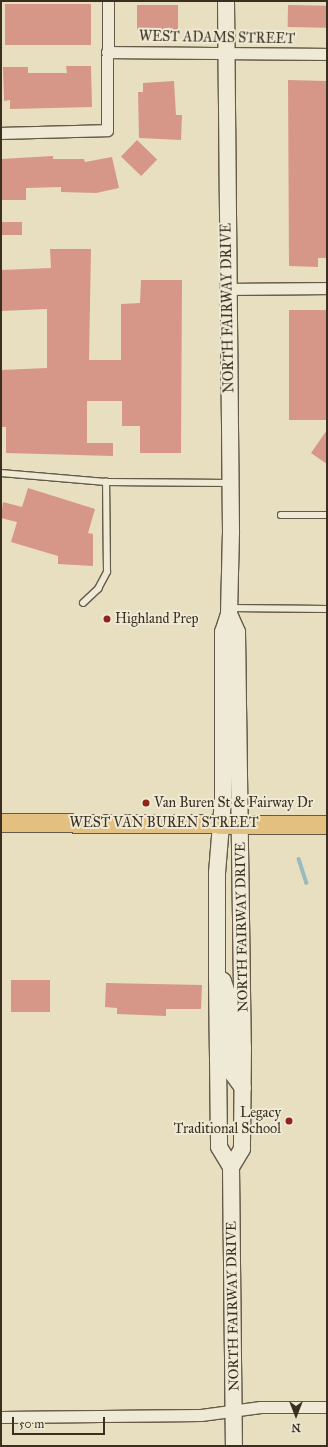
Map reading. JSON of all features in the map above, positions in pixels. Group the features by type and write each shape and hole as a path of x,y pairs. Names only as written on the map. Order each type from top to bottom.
{"main road":[{"name":"WEST VAN BUREN STREET","path":"1,823 240,823 327,825"}],"street":[{"path":"1,133 107,130 108,1"},
{"name":"NORTH FAIRWAY DRIVE","path":"226,1 230,483 229,611 223,632 221,823 216,873 219,1147 230,1167 234,1446"},
{"name":"WEST ADAMS STREET","path":"107,52 226,55 327,54"},
{"path":"228,289 327,288"},
{"name":"NORTH FAIRWAY DRIVE","path":"229,611 237,632 243,1088 242,1149 230,1167"},
{"path":"217,977 223,981 228,996 230,1070 243,1088"},
{"path":"1,1417 201,1415 260,1407 327,1407"}],"lane":[{"path":"1,473 106,482 230,483"},
{"path":"83,603 98,589 107,572 106,482"},
{"path":"280,515 327,515"},
{"path":"229,611 327,609"}],"building":[{"path":"5,4 91,4 91,45 5,45"},
{"path":"137,5 178,5 178,30 137,30"},
{"path":"288,5 327,6 327,28 288,27"},
{"path":"66,66 91,66 92,107 10,109 10,100 4,101 3,67 28,67 28,73 67,73"},
{"path":"288,80 327,81 327,258 318,258 318,267 289,266"},
{"path":"174,81 176,115 182,115 181,140 139,138 138,92 143,92 143,83"},
{"path":"137,140 157,159 141,176 121,157"},
{"path":"53,156 53,159 84,159 85,162 112,157 119,188 96,193 61,192 61,187 26,188 26,200 1,200 1,159"},
{"path":"1,222 22,222 22,235 1,235"},
{"path":"50,249 91,249 89,360 121,360 121,304 140,303 141,280 182,280 181,453 140,453 140,426 122,426 122,401 87,401 87,443 113,443 113,456 6,453 6,427 1,427 1,370 47,368 47,309 1,311 1,270 51,268"},
{"path":"289,310 327,310 327,420 289,420"},
{"path":"327,430 327,464 311,453"},
{"path":"28,488 95,509 88,533 93,534 93,566 58,564 58,556 11,542 17,522 1,518 3,502 22,507"},
{"path":"11,980 50,980 50,1012 11,1012"},
{"path":"106,983 202,985 201,1009 166,1009 166,1016 117,1014 117,1008 105,1007"}],"waterway":[{"path":"299,859 307,883"}],"place":[{"name":"Highland Prep","path":"107,619"},
{"name":"Van Buren St & Fairway Dr","path":"146,803"},
{"name":"Legacy Traditional School","path":"289,1121"}]}
